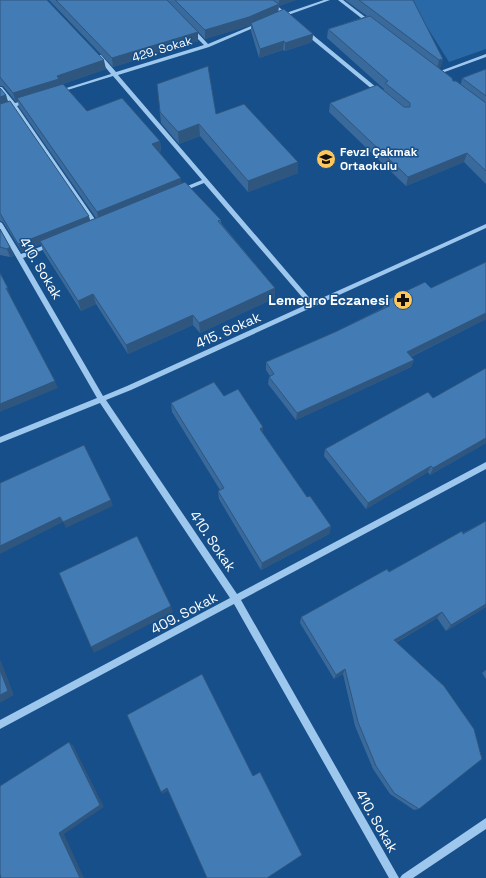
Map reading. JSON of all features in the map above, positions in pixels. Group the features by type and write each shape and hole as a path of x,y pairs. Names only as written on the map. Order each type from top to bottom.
{"street":[{"path":"267,0 291,19"},
{"path":"278,17 328,0"},
{"path":"340,0 377,27"},
{"name":"429. Sokak","path":"50,94 207,46 264,23"},
{"path":"190,28 207,46"},
{"path":"303,29 387,99"},
{"path":"94,52 115,74 312,305"},
{"path":"437,73 486,56"},
{"path":"431,68 442,77"},
{"path":"0,88 14,105 97,226"},
{"path":"0,110 28,101"},
{"path":"177,192 206,180"},
{"path":"90,229 104,223"},
{"name":"410. Sokak","path":"0,224 3,234 20,257 101,398 236,600 394,878"},
{"name":"415. Sokak","path":"0,440 129,388 486,226"},
{"path":"20,257 55,243"},
{"name":"409. Sokak","path":"0,725 486,466"},
{"path":"405,878 486,823"}],"shaded area":[{"path":"410,0 486,0 486,49 449,62"}],"building":[{"path":"0,0 47,0 104,60 57,76 59,79 13,93 0,77"},
{"path":"56,0 167,0 198,32 112,58"},
{"path":"175,0 273,0 279,4 249,17 205,30"},
{"path":"359,0 413,0 443,59 439,60"},
{"path":"284,9 313,34 260,49 251,23"},
{"path":"370,16 452,78 453,81 456,81 486,103 486,171 467,153 408,177 330,103 377,85 404,107 410,107 410,103 385,83 388,81 328,29"},
{"path":"208,66 216,114 244,104 298,162 248,181 199,124 178,132 160,112 157,84"},
{"path":"486,69 486,96 462,78"},
{"path":"63,84 87,111 122,98 160,141 152,144 181,178 97,212 17,98"},
{"path":"0,88 6,95 0,97"},
{"path":"10,101 89,216 18,244 0,213 0,104"},
{"path":"185,182 221,220 218,221 275,288 199,323 193,315 126,345 93,294 78,301 40,241"},
{"path":"0,229 10,247 7,249 0,247"},
{"path":"486,262 486,313 407,352 414,360 297,413 269,377 274,374 266,362 335,332 389,306 385,301 425,282 431,288"},
{"path":"0,273 8,288 6,288 55,381 0,404"},
{"path":"486,368 486,438 433,468 431,466 368,503 325,449 428,392 433,398"},
{"path":"214,382 224,396 238,389 263,427 260,429 307,497 310,496 331,526 262,563 218,491 224,488 171,403"},
{"path":"84,445 111,500 63,522 60,517 0,546 0,483"},
{"path":"486,521 486,604 451,625 442,612 394,640 444,686 474,729 482,759 419,809 394,793 376,766 358,722 345,669 336,675 301,617 387,569 389,572 462,531 463,534"},
{"path":"137,536 171,606 91,647 59,573"},
{"path":"0,670 8,691 0,695"},
{"path":"202,674 253,776 260,772 302,855 267,878 207,878 167,788 161,792 127,715"},
{"path":"69,742 100,805 59,833 80,878 1,878 0,786"}],"place":[{"name":"Fevzi Çakmak Ortaokulu","path":"326,159"},
{"name":"Lemeyro Eczanesi","path":"403,300"}]}
